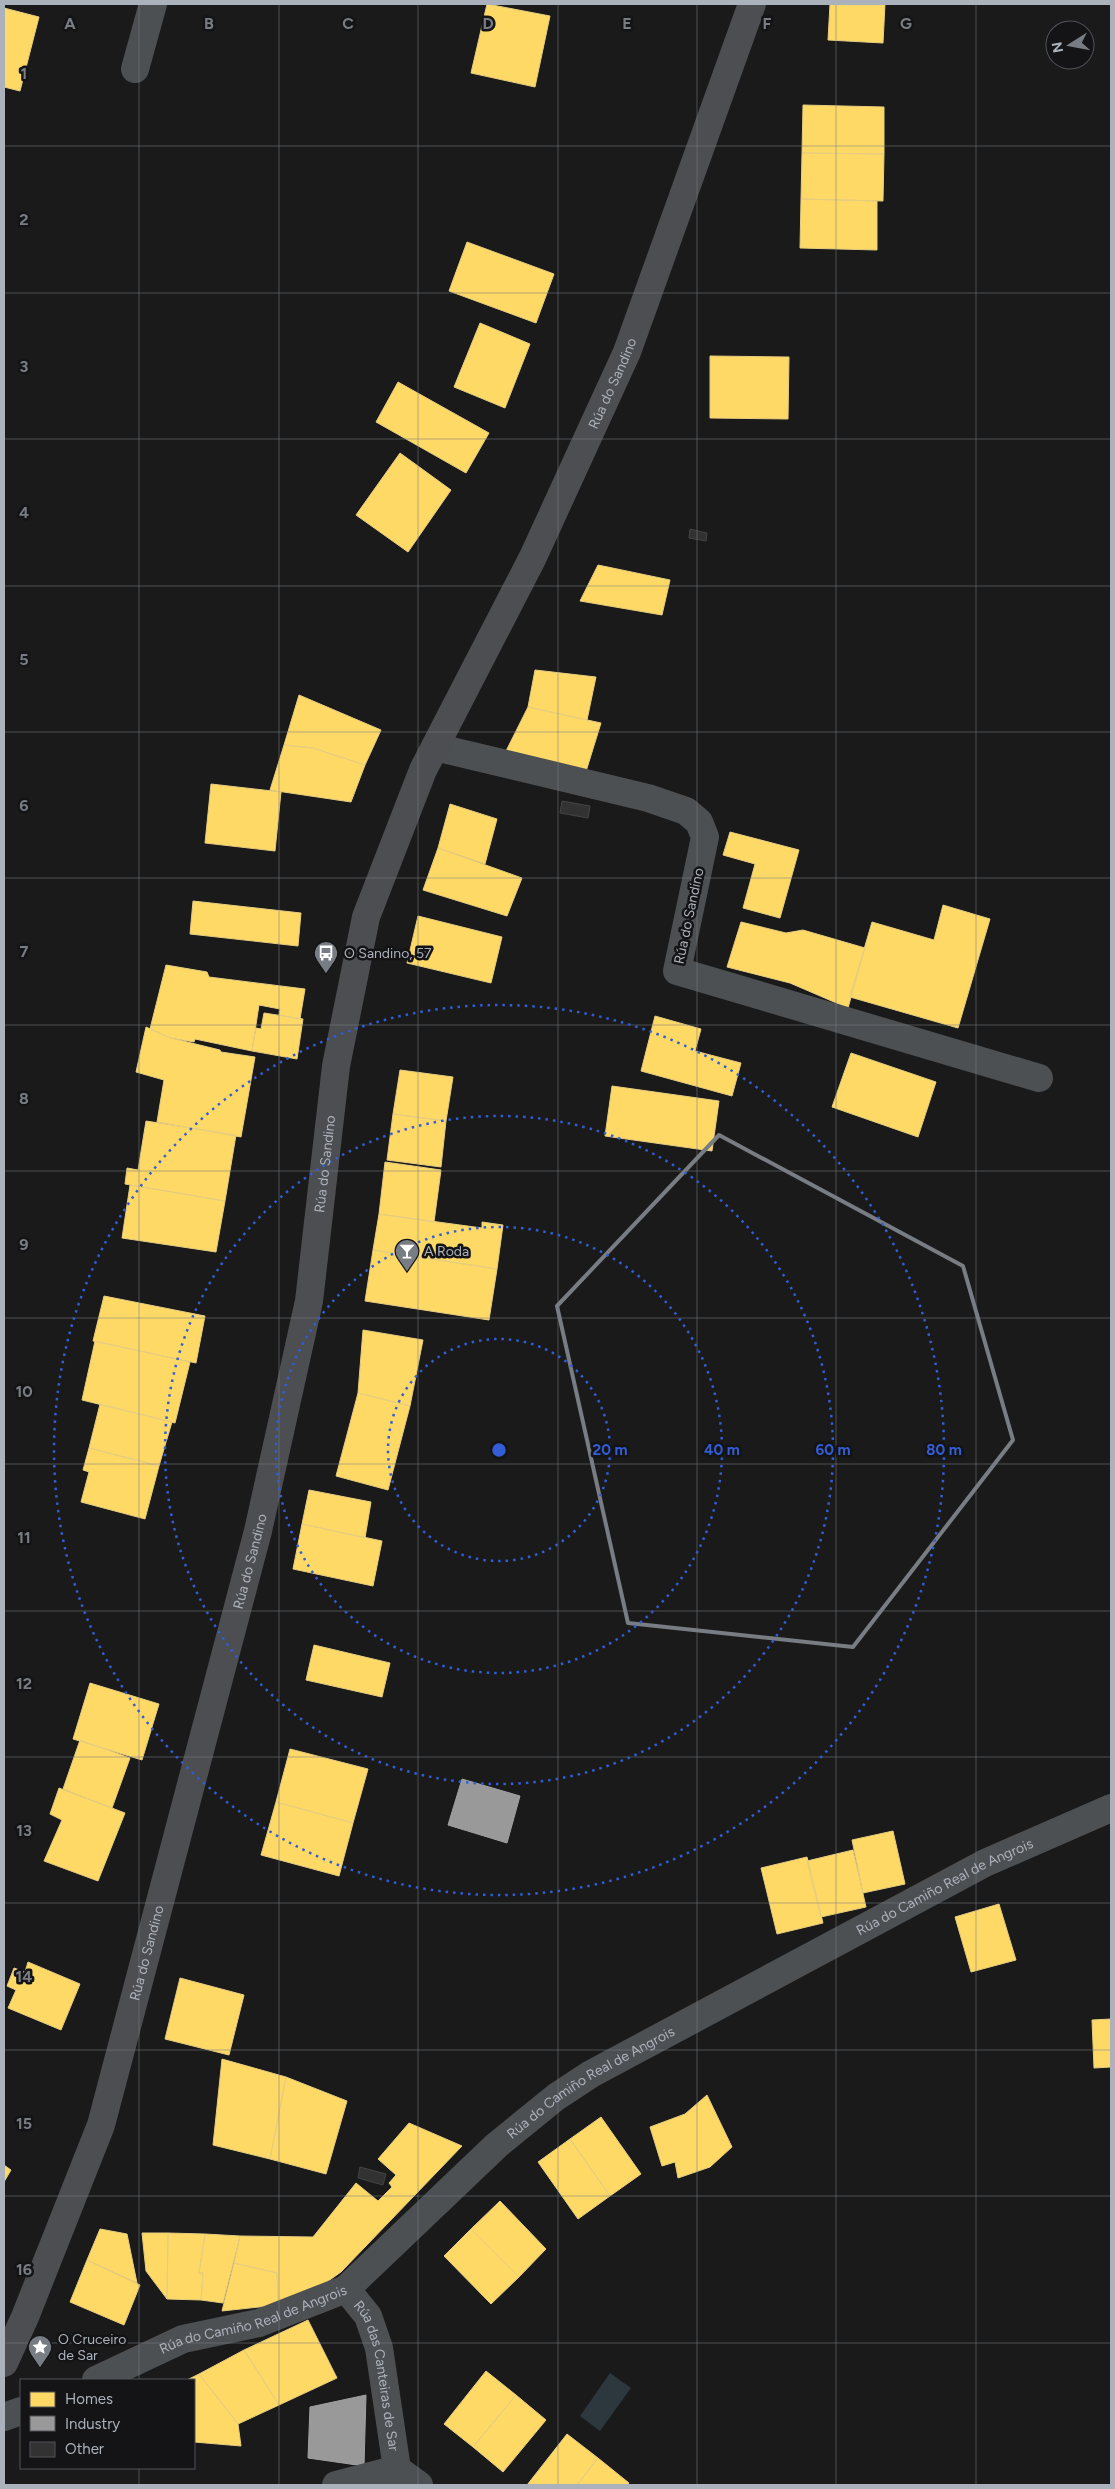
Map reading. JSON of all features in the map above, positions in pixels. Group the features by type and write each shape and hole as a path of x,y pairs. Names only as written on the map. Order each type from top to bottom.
{"street":[{"path":"135,69 153,4"},
{"name":"Rúa do Sandino","path":"4,2363 25,2317 101,2125 258,1530 309,1301 336,1066 366,917 423,770 533,557 627,352 752,4"},
{"name":"Rúa do Sandino","path":"435,747 648,798 686,811 699,822 705,837 677,971 1039,1078"},
{"name":"Rúa do Camiño Real de Angrois","path":"98,2379 183,2339 259,2323 346,2289 497,2145 556,2097 591,2074 986,1863 1111,1808"},
{"name":"Rúa das Canteiras de Sar","path":"346,2289 368,2316 379,2348 397,2469 419,2485"},
{"path":"4,2417 20,2412"},
{"name":"Rúa das Canteiras de Sar","path":"336,2485 397,2469"}],"highlighted area":[{"path":"719,1135 963,1266 1013,1440 853,1647 628,1623 557,1306"}],"shaded area":[{"path":"610,2373 631,2388 600,2431 580,2416"}],"building: Homes":[{"path":"487,4 550,16 535,87 471,73"},
{"path":"830,4 885,4 883,43 828,40"},
{"path":"4,8 39,17 20,91 4,87"},
{"path":"803,105 884,107 884,154 802,153"},
{"path":"802,153 884,154 883,201 801,199"},
{"path":"801,199 877,201 877,250 800,248"},
{"path":"467,242 554,274 536,323 449,291"},
{"path":"480,323 530,344 505,408 454,387"},
{"path":"710,356 789,357 788,419 710,418"},
{"path":"398,382 489,433 466,473 376,422"},
{"path":"400,453 451,490 408,552 356,515"},
{"path":"598,565 670,580 662,615 580,601"},
{"path":"535,670 596,677 587,720 528,707"},
{"path":"299,695 381,730 365,765 313,748 284,745"},
{"path":"528,707 601,723 584,778 503,757"},
{"path":"284,745 313,748 365,765 351,802 270,790"},
{"path":"211,784 281,792 275,851 205,843"},
{"path":"450,804 497,819 485,864 438,848"},
{"path":"730,832 799,850 780,918 743,908 755,864 723,855"},
{"path":"438,848 522,878 507,916 423,890"},
{"path":"193,901 301,913 298,946 190,934"},
{"path":"943,905 990,919 958,1028 850,997 872,922 934,940"},
{"path":"418,916 502,937 491,983 407,963"},
{"path":"741,922 786,933 803,930 865,948 848,1008 790,983 727,967"},
{"path":"166,965 207,972 209,977 305,989 300,1019 279,1015 280,1009 259,1005 252,1051 195,1039 194,1042 171,1038 150,1029"},
{"path":"264,1013 303,1019 297,1059 252,1051 256,1028 261,1029"},
{"path":"655,1016 701,1029 695,1051 741,1063 732,1096 641,1071"},
{"path":"146,1027 171,1038 220,1050 221,1052 255,1057 241,1137 157,1122 164,1080 136,1072"},
{"path":"851,1053 936,1082 918,1137 832,1107"},
{"path":"400,1070 453,1077 446,1121 393,1114"},
{"path":"612,1086 719,1101 712,1151 605,1136"},
{"path":"393,1114 446,1121 441,1167 387,1160"},
{"path":"146,1121 236,1135 225,1201 125,1184 127,1168 138,1170"},
{"path":"385,1162 441,1170 434,1222 379,1214"},
{"path":"130,1185 225,1201 216,1252 122,1238"},
{"path":"379,1214 482,1228 482,1222 503,1225 497,1269 373,1250"},
{"path":"373,1250 497,1269 489,1320 365,1301"},
{"path":"104,1296 205,1316 196,1363 93,1341"},
{"path":"363,1330 423,1340 410,1406 358,1393"},
{"path":"95,1341 190,1362 175,1423 82,1400"},
{"path":"358,1393 410,1406 388,1490 336,1476"},
{"path":"100,1404 172,1422 159,1466 89,1448"},
{"path":"89,1448 159,1466 145,1519 81,1502 89,1472 83,1470"},
{"path":"309,1490 371,1502 365,1538 302,1524"},
{"path":"302,1524 382,1541 373,1586 293,1569"},
{"path":"314,1645 390,1663 382,1697 306,1680"},
{"path":"90,1683 159,1704 142,1760 73,1739"},
{"path":"80,1740 130,1758 112,1808 63,1789"},
{"path":"290,1749 368,1769 353,1823 276,1802"},
{"path":"59,1788 125,1813 98,1881 44,1861 62,1820 50,1814"},
{"path":"276,1802 353,1823 339,1876 261,1855"},
{"path":"893,1831 905,1884 863,1893 852,1840"},
{"path":"853,1850 866,1907 821,1917 807,1861"},
{"path":"807,1857 823,1923 777,1934 761,1868"},
{"path":"999,1904 1016,1960 971,1972 955,1917"},
{"path":"28,1962 80,1984 61,2030 8,2008 16,1990 7,1986 14,1968 25,1972"},
{"path":"180,1978 244,1995 229,2055 165,2039"},
{"path":"1111,2019 1111,2067 1094,2068 1092,2020"},
{"path":"222,2059 286,2077 270,2159 213,2145"},
{"path":"286,2077 347,2101 326,2174 270,2159"},
{"path":"707,2095 732,2147 710,2167 678,2178 675,2162 662,2166 650,2127 685,2114"},
{"path":"601,2117 641,2174 610,2196 570,2139"},
{"path":"409,2123 462,2146 341,2272 317,2289 278,2305 277,2273 234,2263 240,2236 313,2237 356,2183 378,2201 392,2187 389,2183 396,2175 378,2159"},
{"path":"570,2139 610,2196 578,2219 538,2162"},
{"path":"4,2165 11,2170 4,2182"},
{"path":"500,2201 546,2249 519,2277 471,2229"},
{"path":"100,2229 127,2234 137,2283 87,2260"},
{"path":"471,2229 519,2277 491,2304 444,2256"},
{"path":"142,2233 168,2233 167,2299 146,2271"},
{"path":"168,2233 205,2234 199,2273 203,2273 201,2300 167,2299"},
{"path":"205,2234 240,2236 223,2303 201,2300 203,2273 199,2273"},
{"path":"87,2260 140,2285 124,2325 70,2302"},
{"path":"234,2263 277,2273 278,2305 222,2311"},
{"path":"308,2320 337,2378 279,2405 244,2350"},
{"path":"244,2350 279,2405 238,2424 199,2374"},
{"path":"486,2371 516,2395 473,2447 444,2424"},
{"path":"199,2374 238,2424 241,2446 195,2442 195,2379 189,2379"},
{"path":"516,2395 546,2420 503,2472 473,2447"},
{"path":"567,2434 598,2458 577,2485 527,2485"},
{"path":"598,2458 629,2483 627,2485 577,2485"}],"building: Industry":[{"path":"462,1779 520,1796 507,1843 448,1825"},
{"path":"366,2395 364,2466 308,2458 310,2407"}],"building: Other":[{"path":"690,529 707,533 706,541 689,538"},
{"path":"562,801 590,806 588,818 560,813"},
{"path":"360,2167 386,2174 383,2185 358,2178"}],"place":[{"name":"O Sandino, 57","path":"326,974"},
{"name":"A Roda","path":"407,1272"},
{"name":"O Cruceiro de Sar","path":"40,2368"}]}
